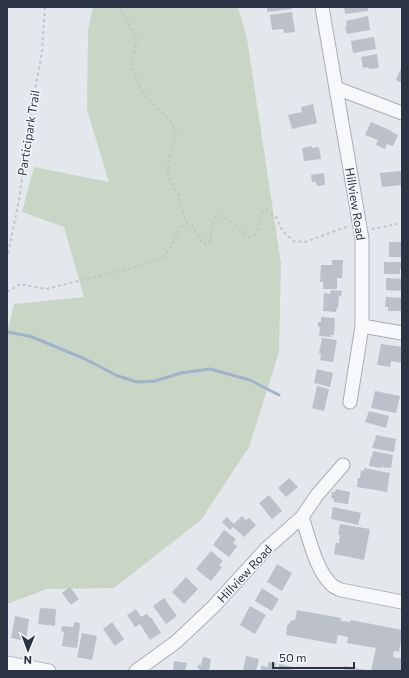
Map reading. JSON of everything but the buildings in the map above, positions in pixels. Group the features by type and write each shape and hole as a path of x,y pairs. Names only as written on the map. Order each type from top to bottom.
{"street":[{"name":"Hillview Road","path":"322,7 362,239 362,326 350,402"},
{"path":"336,88 402,113"},
{"path":"362,326 402,333"},
{"name":"Hillview Road","path":"136,671 176,642 213,607 267,548 302,517 317,496 343,465"},
{"path":"302,517 319,568 333,586 341,590 402,602"},
{"path":"7,663 31,669 50,671"}],"path":[{"name":"Participark Trail","path":"7,259 19,200 30,117 42,52 45,7"},
{"path":"121,7 121,10 137,39 132,64 143,94 171,121 176,133 168,164 168,177 178,194 186,223"},
{"path":"186,223 192,225 202,243 206,244 209,243 215,217 221,216 250,237 254,237 257,233 262,211 267,210 276,217 282,230 293,241 305,242 359,223 373,229 402,223"},
{"path":"7,292 20,284 46,289 135,267 160,259 170,250 180,228 186,223"}],"green space":[{"path":"93,7 238,7 247,39 281,263 279,352 249,447 201,520 114,588 47,589 7,604 7,333 14,304 84,297 64,227 22,212 34,167 109,182 87,110 88,30"}],"waterway":[{"path":"7,332 29,336 85,359 118,376 137,382 155,381 181,373 210,369 250,380 279,395"}]}
